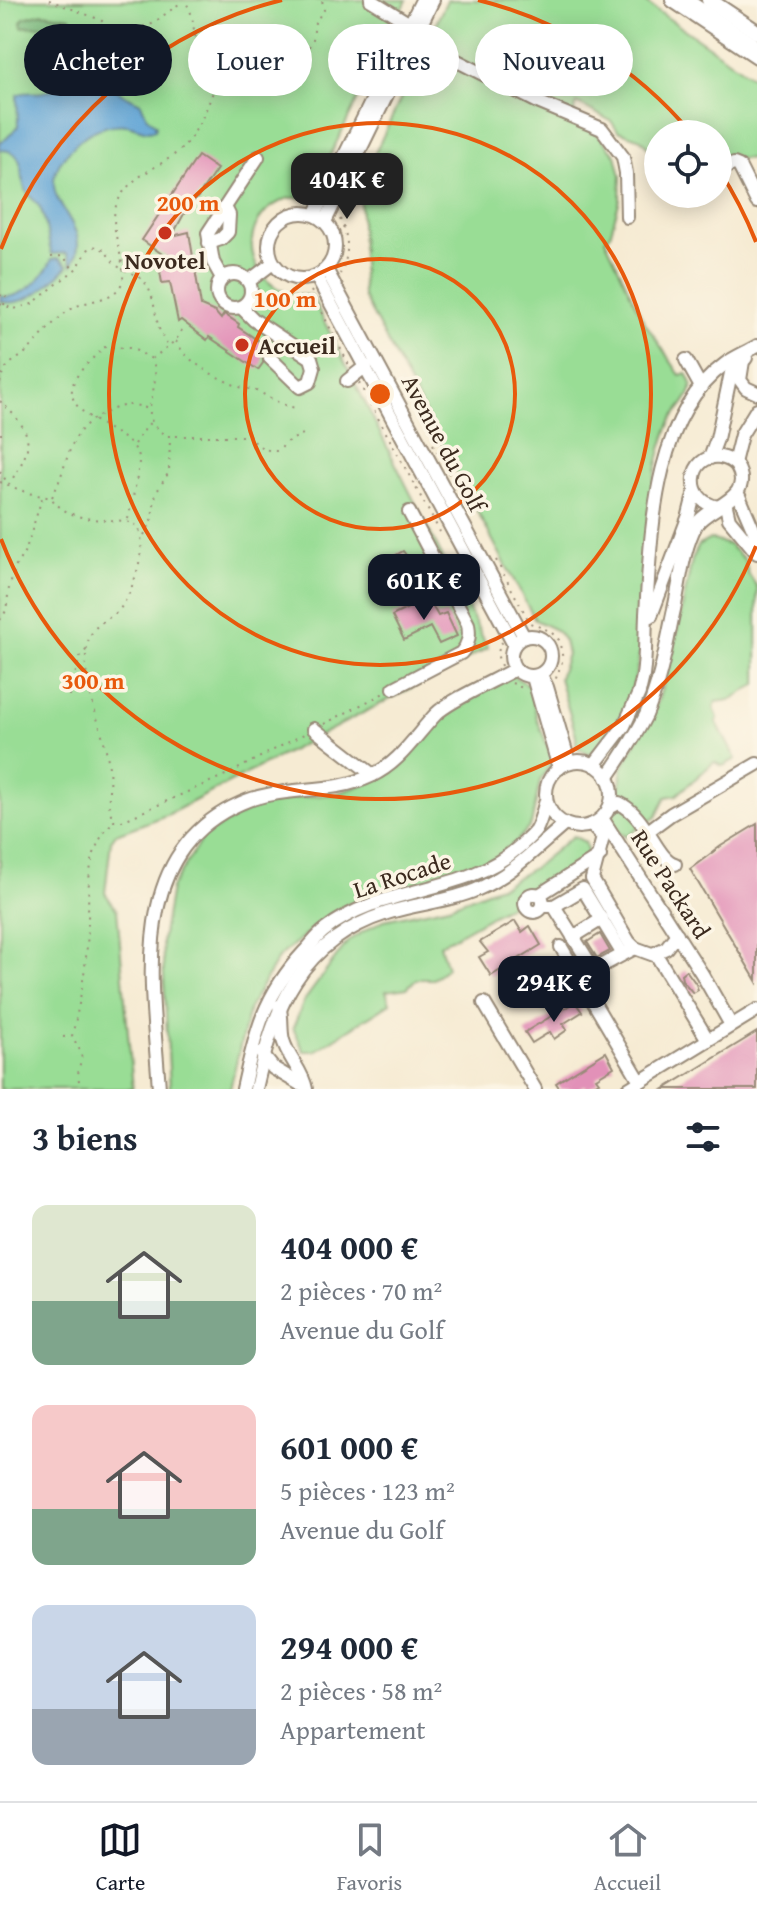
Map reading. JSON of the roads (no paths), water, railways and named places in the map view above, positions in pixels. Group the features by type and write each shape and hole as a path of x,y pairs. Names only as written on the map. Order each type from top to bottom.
{"main road":[{"path":"673,0 757,56"},
{"path":"709,0 757,32"}],"street":[{"path":"371,0 410,24 422,0"},
{"path":"421,24 433,0"},
{"path":"687,0 757,47"},
{"path":"459,62 540,103 602,129 623,157 627,217"},
{"path":"326,218 304,213 292,215 274,228 269,250 273,263 286,275 296,279 321,273 335,251 332,230 326,218 379,96"},
{"path":"326,218 386,96"},
{"path":"222,278 213,262 208,233 258,157"},
{"path":"732,165 739,166 757,202"},
{"path":"249,281 273,263"},
{"path":"231,273 241,274 249,281 252,291 249,300 241,307 232,308 223,304 217,286 222,278 231,273"},
{"name":"Avenue du Golf","path":"321,273 366,366 514,639"},
{"name":"Avenue du Golf","path":"321,273 514,639 511,653 515,669"},
{"path":"241,307 254,320 311,358 313,388 300,387 270,358"},
{"path":"594,765 615,741 632,710 645,660 651,614 689,515 695,491 694,475 710,458 717,439 731,373 757,346"},
{"path":"645,660 658,480 672,434 701,387 725,364 757,346"},
{"path":"686,360 701,387"},
{"path":"743,361 740,380 746,388 757,393"},
{"path":"351,378 366,366"},
{"path":"734,463 741,435 757,409"},
{"path":"710,458 723,457 734,463 742,476 757,538"},
{"path":"607,778 651,702 696,525 745,489"},
{"path":"695,491 704,502 722,506 748,545 757,553"},
{"path":"394,688 461,653 469,632 468,624 409,512"},
{"name":"Avenue du Golf","path":"514,639 538,636 551,649 551,663 537,676"},
{"path":"159,1089 151,951 156,907 166,874 198,830 241,803 294,790 349,784 373,775 408,750 438,712 515,669 521,674 537,676 547,687 564,765"},
{"path":"314,729 373,775"},
{"path":"601,817 612,796 607,778 594,765 586,762 564,765 547,786 546,801 556,819 582,827 601,817 619,803 633,810 669,863 675,864"},
{"name":"Rue Packard","path":"648,831 756,764"},
{"name":"La Rocade","path":"258,1089 260,1018 285,972 324,930 360,909 391,897 461,881 503,861 535,832 546,801"},
{"name":"Rue Packard","path":"601,817 603,837 592,879 639,952 657,956 708,1040"},
{"name":"Rue Packard","path":"601,817 677,934 731,1025"},
{"name":"La Rocade","path":"243,1089 279,1006 309,963 344,933 374,917 458,896 491,883 521,864 565,824"},
{"path":"603,837 617,851"},
{"path":"545,902 600,856"},
{"path":"545,902 583,889 602,919 639,952 661,979"},
{"path":"545,902 594,970 639,952 666,948 677,934"},
{"path":"573,937 602,919"},
{"path":"561,947 640,1081"},
{"path":"484,1003 535,1089"},
{"path":"279,1006 283,1019 283,1040 306,1088"},
{"path":"628,1089 757,1010"},
{"path":"260,1051 290,1055"},
{"path":"260,1051 284,1075 306,1088"},
{"path":"258,1089 284,1075"}],"water":[{"path":"17,95 127,96 141,103 147,117 156,125 155,130 151,131 121,125 99,129 85,136 64,158 55,176 55,191 76,232 78,247 72,265 67,253 52,254 44,218 25,189 18,157 0,150 0,142 18,126"},
{"path":"59,258 68,266 46,287 19,301 0,301 0,296 15,295 31,286 52,259"}],"place":[{"name":"Novotel","path":"165,233"},
{"name":"Accueil","path":"242,345"}]}
